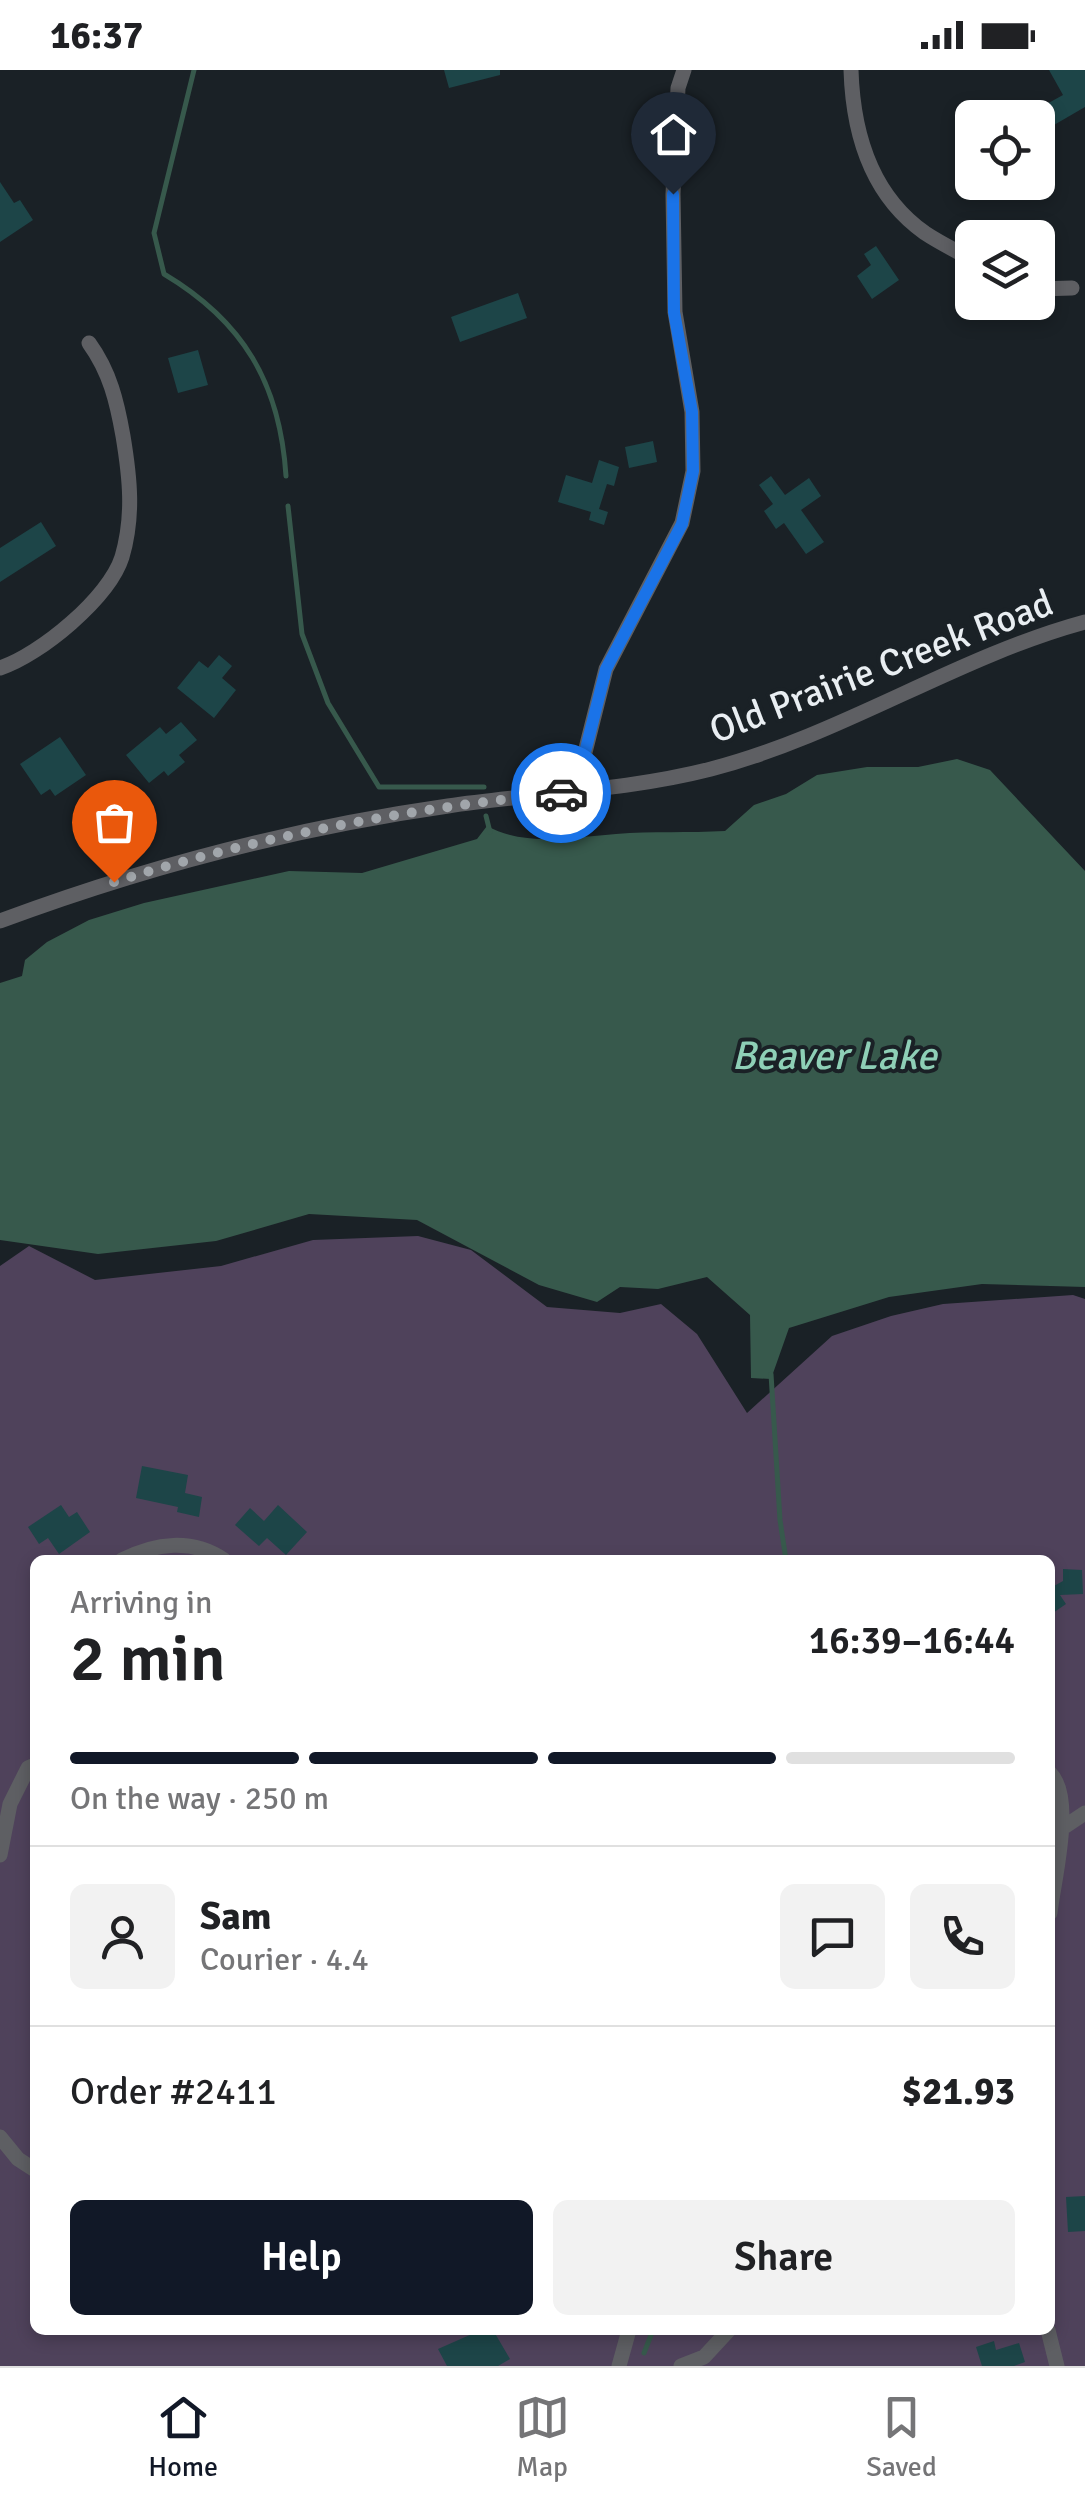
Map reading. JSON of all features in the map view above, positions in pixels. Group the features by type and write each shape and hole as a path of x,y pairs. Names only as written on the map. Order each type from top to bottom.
{"street":[{"path":"575,792 606,669 682,524 693,471 692,412 674,312 673,194 678,88 684,70"},
{"path":"851,70 852,102 864,155 888,200 924,232 955,250"},
{"path":"1055,288 1072,288"},
{"path":"0,668 34,652 60,633 83,611 120,562 131,502 129,471 112,386 104,363 90,344"},
{"name":"Old Prairie Creek Road","path":"0,921 176,862 277,836 450,805 625,786 713,768 832,726 1004,649 1085,622"},
{"path":"132,1555 177,1544 216,1555"},
{"path":"0,1855 10,1804 30,1767"},
{"path":"1055,1778 1060,1782 1061,1829 1055,1875"},
{"path":"1061,1829 1085,1813"},
{"path":"0,2137 30,2167"},
{"path":"624,2365 628,2335"},
{"path":"682,2366 704,2358 725,2335"},
{"path":"1049,2335 1057,2366"}],"shaded area":[{"path":"418,1236 471,1250 547,1307 620,1313 661,1304 697,1334 747,1413 832,1336 891,1316 943,1304 1073,1295 1085,1299 1085,2366 0,2366 0,1266 29,1246 95,1280 221,1266 313,1240"}],"water":[{"name":"Beaver Lake","path":"957,759 990,770 1085,871 1085,1287 982,1284 889,1297 789,1328 771,1379 751,1378 750,1315 707,1277 658,1289 620,1287 597,1302 539,1285 417,1220 309,1214 216,1241 98,1254 0,1240 0,983 22,976 25,960 47,942 89,920 144,903 289,871 362,873 477,839 487,826 534,839 725,831 754,805 786,794 817,775 867,767 918,767"}],"building":[{"path":"444,70 500,70 500,75 449,88"},
{"path":"1049,70 1085,70 1085,107 1055,124 1054,100 1063,95"},
{"path":"0,182 14,203 20,200 33,220 0,242"},
{"path":"876,246 899,280 872,299 857,276 871,265 864,254"},
{"path":"518,293 527,318 460,342 451,317"},
{"path":"198,350 208,385 178,393 168,358"},
{"path":"653,441 657,462 629,468 625,447"},
{"path":"599,460 619,467 614,486 607,484 599,509 608,512 604,525 589,520 591,512 558,502 566,475 592,483"},
{"path":"771,476 785,495 809,478 821,496 801,510 824,542 806,554 784,523 776,529 764,511 773,504 759,485"},
{"path":"41,522 56,546 0,582 0,548"},
{"path":"219,655 232,666 222,678 236,690 214,718 177,688 199,661 208,668"},
{"path":"181,722 197,740 179,755 185,762 168,776 164,771 149,783 126,755 160,727 166,734"},
{"path":"60,737 86,775 55,796 50,789 41,795 20,764"},
{"path":"142,1466 188,1475 185,1493 202,1497 199,1517 177,1512 178,1507 136,1498"},
{"path":"61,1505 69,1517 77,1512 90,1532 59,1554 48,1538 39,1544 28,1527"},
{"path":"278,1505 307,1532 286,1555 267,1538 259,1546 235,1525 250,1508 264,1521"},
{"path":"1063,1569 1082,1570 1083,1594 1060,1595 1066,1604 1055,1612 1055,1585 1063,1581"},
{"path":"1085,2196 1085,2231 1068,2232 1066,2197"},
{"path":"470,2335 496,2335 510,2359 498,2366 447,2366 438,2349"},
{"path":"994,2341 996,2350 1019,2343 1025,2362 982,2366 976,2347"}],"waterway":[{"path":"194,70 154,233 164,274 216,312 252,358 276,412 286,476"},
{"path":"288,506 302,634 328,703 379,787 484,787"},
{"path":"486,816 490,832"},
{"path":"771,1374 785,1555"},
{"path":"644,2353 651,2335"}],"way so far":[{"path":"114,882 277,836 450,805 561,793"}],"route":[{"path":"561,793 575,792 606,669 682,524 693,471 692,412 674,312 673,194"}]}
